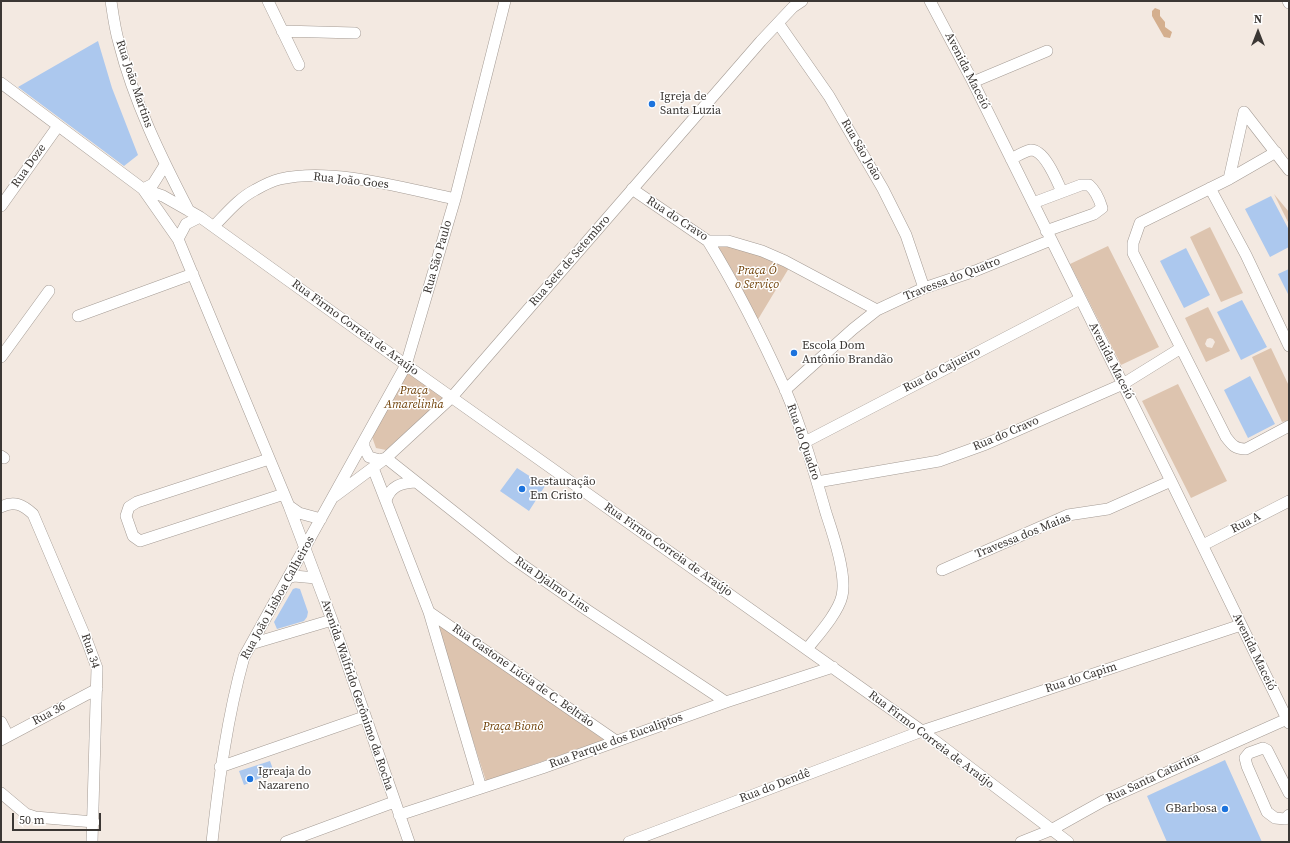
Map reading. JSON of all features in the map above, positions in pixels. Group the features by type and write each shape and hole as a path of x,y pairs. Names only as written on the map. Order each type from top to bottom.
{"street":[{"name":"Rua João Martins","path":"111,1 118,43 147,124 165,165 189,210"},
{"path":"268,1 298,65"},
{"name":"Rua São Paulo","path":"332,499 406,365 455,199 505,1"},
{"name":"Avenida Maceió","path":"930,1 973,82 1203,545 1288,721"},
{"name":"Rua Sete de Setembro","path":"332,499 386,458 452,397 632,189 797,3"},
{"name":"Rua São João","path":"778,23 829,96 884,189 906,235 924,288"},
{"path":"282,31 355,33"},
{"path":"973,82 1047,51"},
{"name":"Rua Firmo Correia de Araújo","path":"1,83 143,189 163,196 214,226 406,365 922,731 1068,842"},
{"path":"1229,179 1244,112 1289,170"},
{"name":"Rua Doze","path":"1,206 58,126"},
{"path":"1011,159 1030,150 1036,151 1043,156 1062,192 1033,203"},
{"path":"1276,152 1229,179 1140,223 1133,243 1133,253 1226,437 1233,446 1238,449 1246,449 1289,426"},
{"path":"143,189 152,184 165,165"},
{"name":"Rua João Goes","path":"214,226 233,206 253,190 279,179 306,176 338,177 382,183 455,199"},
{"name":"Travessa do Quatro","path":"785,390 853,329 877,310 924,288 975,271 1094,214 1102,208 1095,190 1089,185 1080,185 1062,192"},
{"path":"1210,188 1246,255 1289,346"},
{"name":"Rua Firmo Correia de Araújo","path":"143,189 178,239 194,274 289,506 305,549"},
{"name":"Rua do Cravo","path":"632,189 708,241 728,241 762,251 785,261 877,310"},
{"path":"178,239 186,224 200,217"},
{"name":"Rua do Quadro","path":"708,241 736,288 785,390 805,442 836,543 842,582 842,596 826,626 807,649"},
{"path":"78,316 194,274"},
{"path":"1,358 49,291"},
{"name":"Rua do Cajueiro","path":"805,442 1080,299"},
{"name":"Rua do Cravo","path":"817,482 939,461 986,444 1123,384 1182,348"},
{"path":"364,441 364,447 369,457 380,460 386,458"},
{"name":"Rua Djalmo Lins","path":"386,458 511,557 587,610 726,702"},
{"path":"269,459 137,502 129,507 126,516 130,529 133,536 140,541 284,494"},
{"path":"373,468 429,612 481,788"},
{"name":"Travessa dos Maias","path":"942,570 1068,515 1108,509 1171,481"},
{"path":"386,501 392,488 401,483 416,482"},
{"name":"Rua João Lisboa Calheiros","path":"212,842 220,767 233,697 244,656 332,499"},
{"name":"Rua A","path":"1203,545 1289,501"},
{"name":"Rua 34","path":"1,507 7,504 17,504 24,506 33,514 97,668 94,822 92,842"},
{"path":"289,506 298,513 321,519"},
{"name":"Avenida Walfrido Gerônimo da Rocha","path":"305,549 332,620 364,717 409,842"},
{"path":"288,578 294,576 316,578"},
{"name":"Rua Gastone Lúcia de C. Beltrão","path":"429,612 616,741"},
{"path":"251,644 332,620"},
{"name":"Rua do Capim","path":"922,731 1241,625"},
{"name":"Rua Parque dos Eucaliptos","path":"399,815 542,768 726,702 833,667"},
{"name":"Rua 36","path":"5,738 97,688"},
{"path":"220,767 364,717"},
{"name":"Rua Santa Catarina","path":"1021,842 1051,830 1103,801 1288,721"},
{"path":"1,722 5,738"},
{"name":"Rua do Dendê","path":"629,842 922,731"},
{"path":"1289,793 1287,780 1268,750 1263,748 1249,753 1245,758 1247,766 1267,812 1275,818 1285,818 1289,815"},
{"path":"1,793 26,814 35,817 94,822"},
{"path":"286,842 394,802"}],"green space":[{"path":"1274,194 1289,212 1289,224"},
{"path":"1210,227 1243,293 1221,302 1190,237"},
{"name":"Praça Ó o Serviço","path":"731,244 789,268 757,321 712,245"},
{"path":"1108,246 1159,347 1121,365 1070,264"},
{"path":"1208,307 1230,351 1206,362 1185,318","holes":["1207,339 1213,339 1215,342 1212,348 1207,347 1205,344"]},
{"path":"1271,348 1289,386 1289,420 1282,422 1252,357"},
{"name":"Praça Amarelinha","path":"407,370 445,396 386,450 376,448 371,434"},
{"path":"1178,384 1227,481 1191,498 1142,401"},
{"name":"Praça Bionô","path":"434,619 604,740 486,781"}],"shaded area":[{"path":"1155,8 1160,10 1160,16 1165,22 1165,27 1172,32 1170,38 1164,37 1152,16 1152,11"}],"building":[{"path":"98,41 112,88 138,155 124,166 18,87"},
{"path":"1271,196 1289,230 1289,247 1270,257 1245,209"},
{"path":"1186,248 1210,295 1184,308 1160,261"},
{"path":"1289,269 1289,296 1278,274"},
{"path":"1242,300 1267,347 1241,360 1217,312"},
{"path":"1250,376 1275,424 1248,438 1224,390"},
{"name":"Restauração Em Cristo","path":"517,468 545,486 529,511 500,491"},
{"path":"293,589 300,589 308,612 307,617 304,621 277,629 274,622"},
{"path":"1225,760 1262,842 1167,842 1147,796"},
{"name":"Igreaja do Nazareno","path":"270,761 274,772 244,785 239,771"}],"place":[{"name":"Igreja de Santa Luzia","path":"652,104"},
{"name":"Escola Dom Antônio Brandão","path":"794,353"},
{"name":"Restauração Em Cristo","path":"522,489"},
{"name":"Igreaja do Nazareno","path":"250,779"},
{"name":"GBarbosa","path":"1225,809"}]}
